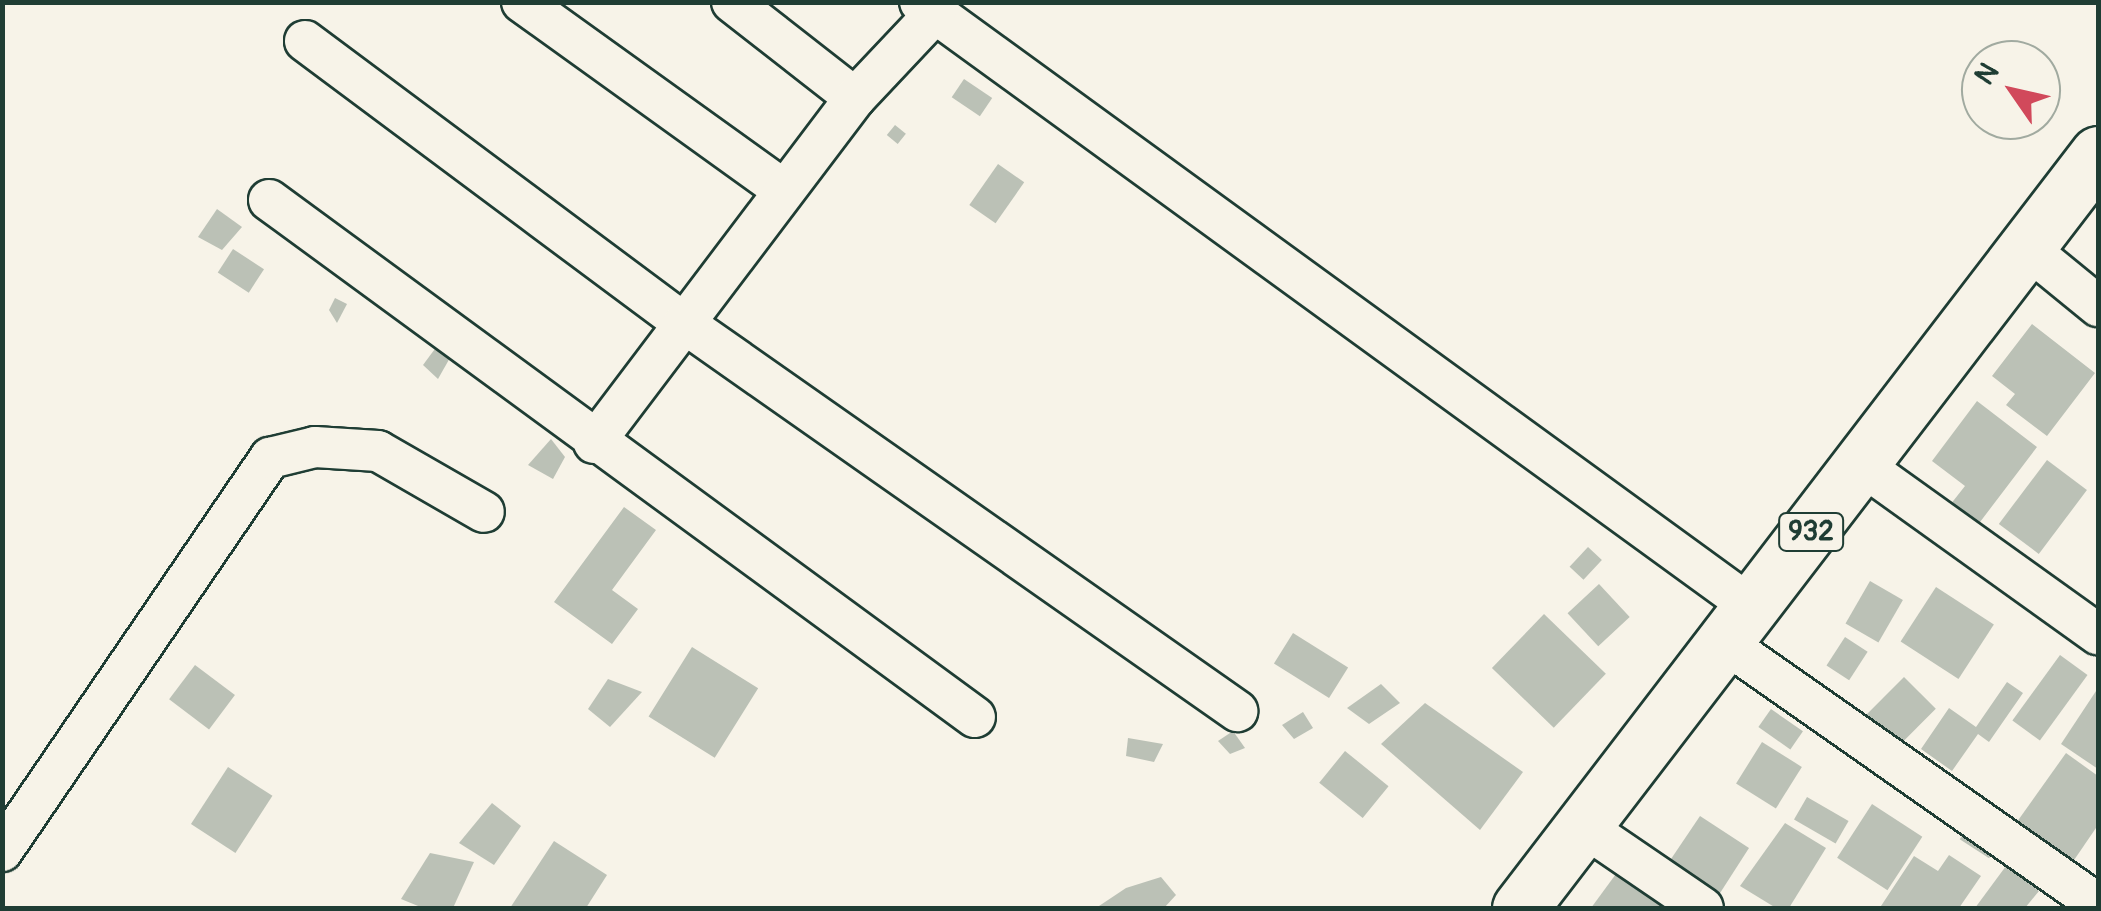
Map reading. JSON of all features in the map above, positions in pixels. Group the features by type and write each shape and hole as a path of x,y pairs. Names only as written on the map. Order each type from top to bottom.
{"main road":[{"name":"932","path":"1520,908 1864,466 2098,154"}],"street":[{"path":"522,2 784,190"},
{"path":"732,2 855,98"},
{"path":"594,442 927,8 2098,904"},
{"path":"306,40 684,322 1237,711"},
{"path":"269,200 594,442 975,717"},
{"path":"2028,248 2098,306"},
{"path":"2,850 270,458 315,446 378,451 484,512"},
{"path":"1864,466 2098,634"},
{"path":"1583,826 1703,908"}],"building":[{"path":"964,79 992,98 980,116 952,97"},
{"path":"895,125 906,134 898,144 887,135"},
{"path":"998,164 1024,182 996,223 969,205"},
{"path":"217,209 242,227 222,250 198,237"},
{"path":"233,249 264,269 249,293 218,272"},
{"path":"335,298 347,304 337,323 329,310"},
{"path":"2032,324 2095,373 2047,436 2006,405 2015,394 1992,376"},
{"path":"440,342 451,356 438,379 423,365"},
{"path":"1977,401 2037,447 1977,526 1950,505 1965,486 1932,461"},
{"path":"551,439 565,457 553,479 528,465"},
{"path":"2047,460 2087,490 2039,554 1999,524"},
{"path":"624,507 656,530 612,590 638,609 612,644 554,602"},
{"path":"1588,547 1602,560 1583,580 1570,567"},
{"path":"1870,581 1903,600 1878,642 1846,623"},
{"path":"1599,584 1630,617 1598,646 1568,613"},
{"path":"1936,587 1994,625 1958,679 1901,642"},
{"path":"1544,614 1606,674 1554,728 1492,668"},
{"path":"1293,633 1348,667 1329,698 1274,664"},
{"path":"1845,637 1868,652 1849,680 1826,666"},
{"path":"692,647 758,688 715,758 649,717"},
{"path":"2060,655 2088,675 2040,741 2012,721"},
{"path":"195,665 235,695 209,729 169,699"},
{"path":"1904,677 1936,709 1893,751 1862,719"},
{"path":"608,679 642,692 610,727 588,709"},
{"path":"2007,682 2023,693 1989,742 1978,734 1952,771 1921,749 1949,708 1976,727"},
{"path":"1381,684 1400,703 1369,724 1347,708"},
{"path":"2098,688 2098,769 2061,744"},
{"path":"1425,703 1523,772 1480,830 1381,744"},
{"path":"1771,709 1803,731 1790,749 1758,727"},
{"path":"1303,712 1313,728 1294,739 1282,725"},
{"path":"1233,731 1245,748 1230,754 1218,741"},
{"path":"1128,738 1163,744 1154,762 1126,756"},
{"path":"1762,742 1802,767 1776,808 1736,784"},
{"path":"1345,751 1389,786 1363,818 1319,783"},
{"path":"2066,753 2098,776 2098,825 2070,866 2014,826"},
{"path":"228,767 272,796 235,853 191,824"},
{"path":"1807,797 1849,821 1836,844 1794,820"},
{"path":"492,803 521,826 494,865 459,843"},
{"path":"1872,804 1922,837 1887,890 1837,858"},
{"path":"1700,816 1749,848 1713,904 1671,859"},
{"path":"1785,823 1826,848 1789,908 1776,908 1740,886"},
{"path":"1969,825 1998,844 1989,858 1960,839"},
{"path":"554,841 607,875 586,908 510,908"},
{"path":"430,853 474,862 453,908 423,908 401,899"},
{"path":"1949,855 1981,876 1959,908 1881,906 1914,856 1938,871"},
{"path":"1624,863 1685,908 1591,908"},
{"path":"2006,866 2039,891 2025,908 1975,908"},
{"path":"1161,877 1176,895 1164,908 1096,908 1126,888"}]}
